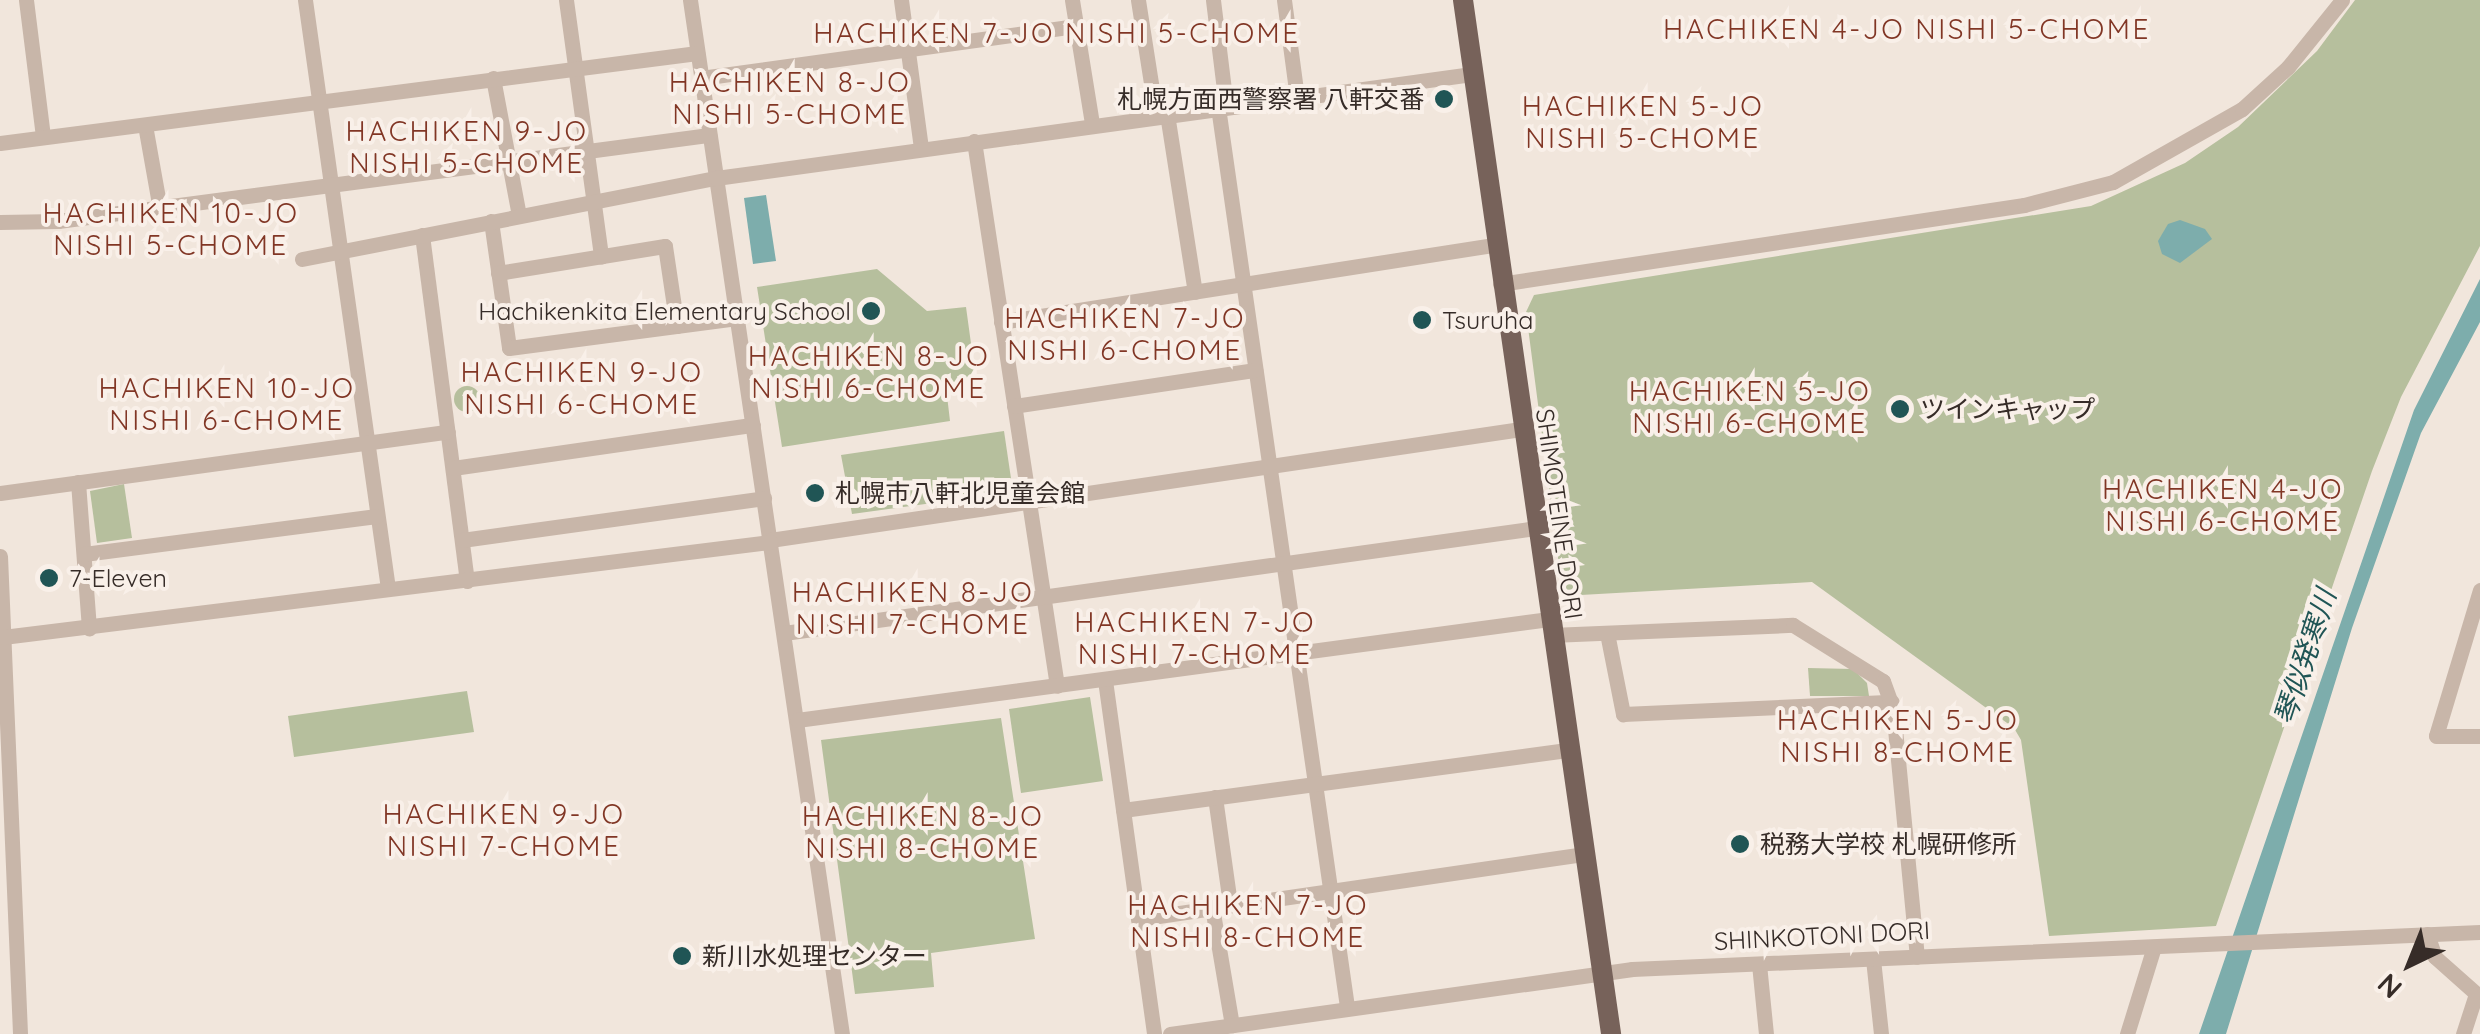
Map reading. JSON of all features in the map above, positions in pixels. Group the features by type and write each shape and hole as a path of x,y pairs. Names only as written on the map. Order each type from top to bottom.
{"main road":[{"name":"SHIMOTEINE DORI","path":"1463,0 1581,854 1611,1034"}],"street":[{"path":"26,0 43,137"},
{"path":"305,0 388,588"},
{"path":"566,0 601,257"},
{"path":"690,0 842,1034"},
{"path":"901,0 921,148"},
{"path":"1072,0 1092,123"},
{"path":"1138,0 1194,292"},
{"path":"1213,0 1242,284 1347,1007"},
{"path":"1284,0 1297,97"},
{"path":"1500,284 2024,205 2113,182 2242,108 2288,67 2342,0"},
{"path":"701,78 1076,26"},
{"path":"0,143 697,53"},
{"path":"302,259 716,178 1092,123 1472,74"},
{"path":"493,78 519,216"},
{"path":"145,125 160,208"},
{"path":"0,222 160,208 589,154 709,135"},
{"path":"974,140 1057,686"},
{"path":"491,221 509,348 737,318"},
{"path":"422,235 468,582"},
{"path":"1001,322 1494,245"},
{"path":"498,273 665,246 677,326"},
{"path":"1014,406 1255,370"},
{"path":"453,468 753,425"},
{"path":"3,637 388,588 468,582 770,541 1522,429"},
{"path":"0,493 448,432"},
{"path":"78,482 89,628"},
{"path":"462,540 764,498"},
{"path":"84,554 378,516"},
{"path":"784,633 1536,528"},
{"path":"0,556 20,1034"},
{"path":"2479,598 2436,736 2480,736"},
{"path":"797,720 1550,627 1606,632 1793,625 1884,681 1892,702 1917,957"},
{"path":"1606,632 1623,714 1892,702"},
{"path":"1105,680 1154,1034"},
{"path":"1123,810 1567,750"},
{"path":"1215,798 1230,904"},
{"path":"1138,919 1330,887 1581,854"},
{"path":"1212,906 1232,1025"},
{"name":"SHINKOTONI DORI","path":"1170,1034 1599,972 2480,932"},
{"path":"2427,934 2435,956 2478,996 2462,1034"},
{"path":"2127,1034 2154,946"},
{"path":"1873,958 1880,1034"},
{"path":"1760,964 1766,1034"}],"green space":[{"path":"2355,0 2480,0 2480,246 2401,397 2372,471 2216,926 2049,936 2021,740 2014,728 1812,582 1563,596 1526,312 1534,295 2091,206 2185,163 2238,127 2317,51"},
{"path":"877,269 927,311 966,307 976,380 946,387 950,421 782,447 757,287"},
{"path":"467,386 476,390 480,399 476,408 467,412 458,408 454,399 458,390"},
{"path":"1004,431 1013,492 852,514 841,455"},
{"path":"124,484 132,538 97,543 90,491"},
{"path":"1808,668 1853,669 1867,683 1869,696 1810,696"},
{"path":"467,691 474,732 294,757 288,716"},
{"path":"1090,697 1103,781 1021,793 1009,709"},
{"path":"1001,718 1035,939 931,953 934,987 855,994 821,740"}],"water":[{"path":"766,195 776,261 753,264 744,198"},
{"path":"2180,220 2205,229 2212,239 2180,263 2162,254 2158,241 2168,224"},
{"path":"2480,279 2480,322 2421,433 2352,628 2226,1034 2199,1034 2414,410"}],"place":[{"name":"札幌方面西警察署 八軒交番","path":"1444,99"},
{"name":"Hachikenkita Elementary School","path":"871,311"},
{"name":"Tsuruha","path":"1422,320"},
{"name":"ツインキャップ","path":"1900,409"},
{"name":"札幌市八軒北児童会館","path":"815,493"},
{"name":"7-Eleven","path":"49,578"},
{"name":"税務大学校 札幌研修所","path":"1740,844"},
{"name":"新川水処理センター","path":"682,956"}],"district":[{"name":"HACHIKEN 4-JO NISHI 5-CHOME","path":"1907,29"},
{"name":"HACHIKEN 7-JO NISHI 5-CHOME","path":"1057,33"},
{"name":"HACHIKEN 8-JO NISHI 5-CHOME","path":"790,98"},
{"name":"HACHIKEN 5-JO NISHI 5-CHOME","path":"1643,122"},
{"name":"HACHIKEN 9-JO NISHI 5-CHOME","path":"467,147"},
{"name":"HACHIKEN 10-JO NISHI 5-CHOME","path":"171,229"},
{"name":"HACHIKEN 7-JO NISHI 6-CHOME","path":"1125,334"},
{"name":"HACHIKEN 8-JO NISHI 6-CHOME","path":"869,372"},
{"name":"HACHIKEN 9-JO NISHI 6-CHOME","path":"582,388"},
{"name":"HACHIKEN 10-JO NISHI 6-CHOME","path":"227,404"},
{"name":"HACHIKEN 5-JO NISHI 6-CHOME","path":"1750,407"},
{"name":"HACHIKEN 4-JO NISHI 6-CHOME","path":"2223,505"},
{"name":"HACHIKEN 8-JO NISHI 7-CHOME","path":"913,608"},
{"name":"HACHIKEN 7-JO NISHI 7-CHOME","path":"1195,638"},
{"name":"HACHIKEN 5-JO NISHI 8-CHOME","path":"1898,736"},
{"name":"HACHIKEN 9-JO NISHI 7-CHOME","path":"504,830"},
{"name":"HACHIKEN 8-JO NISHI 8-CHOME","path":"923,832"},
{"name":"HACHIKEN 7-JO NISHI 8-CHOME","path":"1248,921"}],"water label":[{"name":"琴似発寒川","path":"2305,657"}]}
